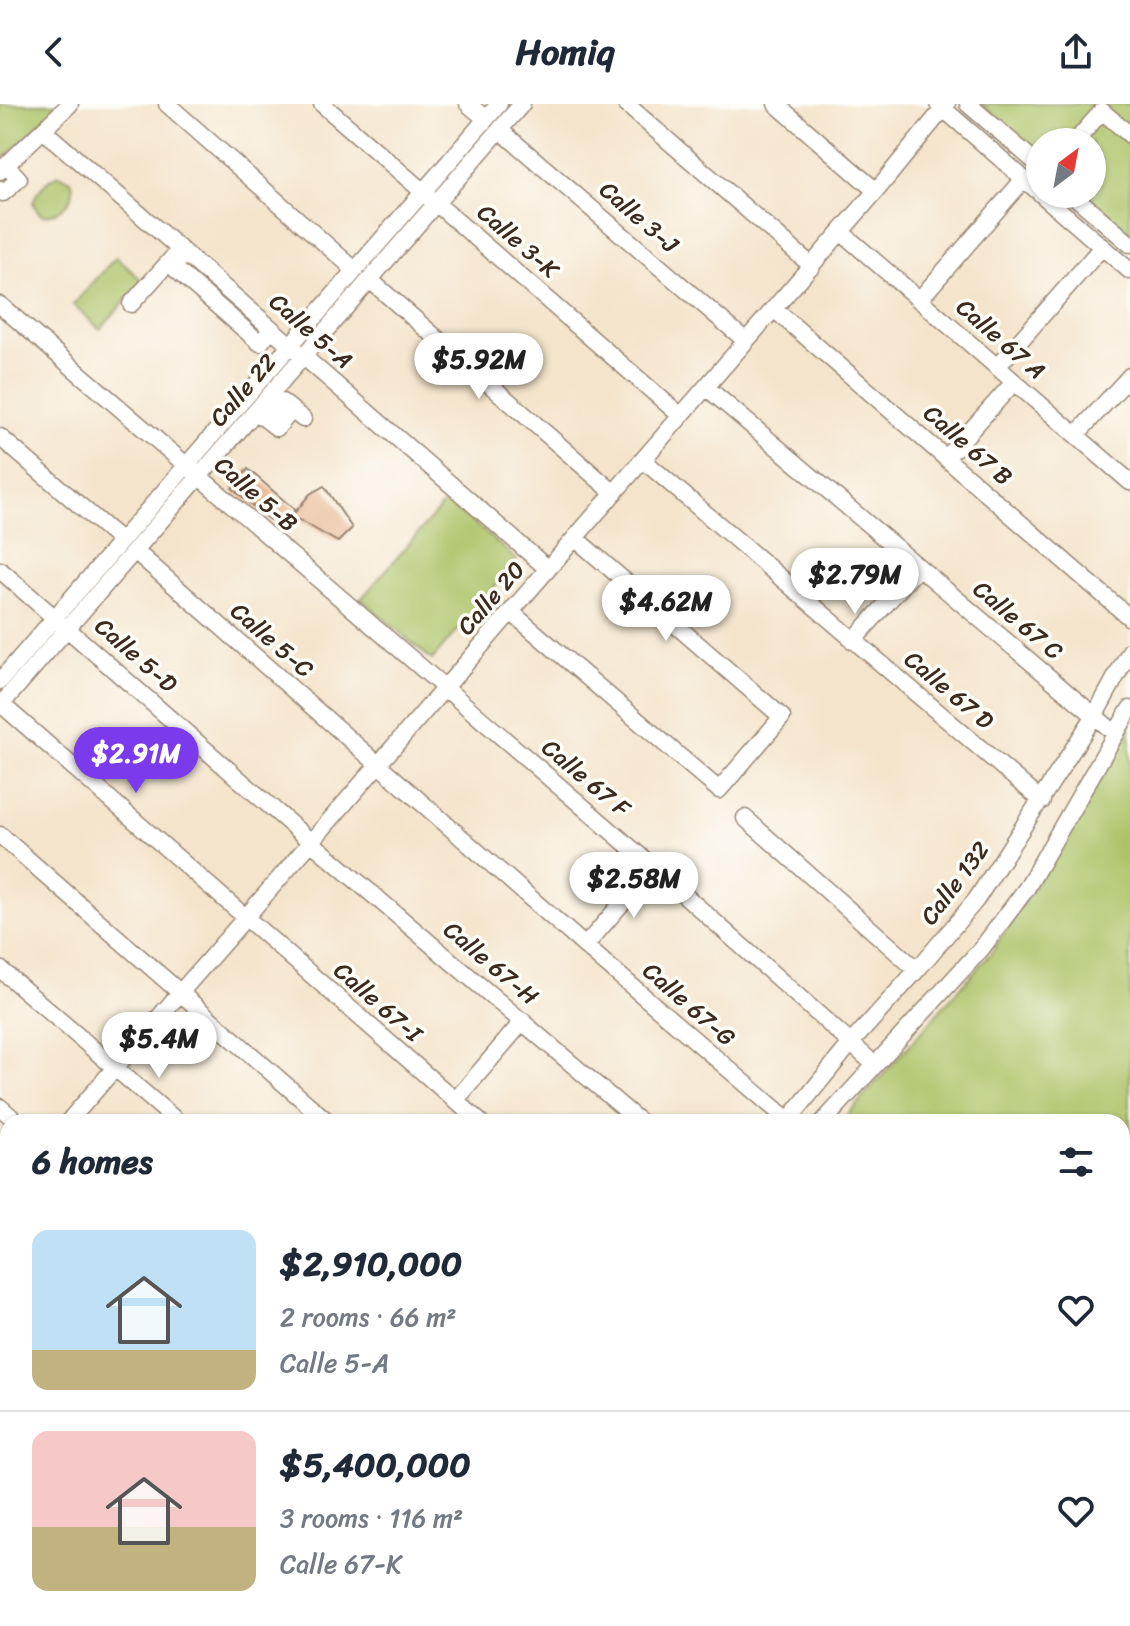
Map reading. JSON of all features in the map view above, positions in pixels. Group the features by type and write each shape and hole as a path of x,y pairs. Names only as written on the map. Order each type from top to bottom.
{"street":[{"path":"0,190 3,193 19,179 3,168 70,104"},
{"path":"167,104 355,270"},
{"name":"Calle 3-K","path":"322,104 681,416"},
{"path":"468,104 486,119"},
{"name":"Calle 22","path":"194,470 265,401 355,270 499,104"},
{"name":"Calle 22","path":"1,705 62,622 297,351 370,280 522,104"},
{"path":"626,104 812,266"},
{"path":"776,104 876,191"},
{"path":"968,104 1026,154"},
{"path":"919,300 1024,179 943,106"},
{"name":"Calle 20","path":"75,1114 812,266 943,106"},
{"path":"1087,128 1102,111 1130,135"},
{"name":"Calle 5-A","path":"43,130 548,569"},
{"name":"Calle 3-J","path":"500,130 746,341"},
{"path":"1058,208 1130,271"},
{"path":"1088,208 1130,244"},
{"name":"Calle 67 A","path":"841,232 1130,482"},
{"path":"997,367 1102,247"},
{"path":"131,304 183,252"},
{"path":"370,280 614,493"},
{"name":"Calle 5-B","path":"0,305 444,689"},
{"name":"Calle 67 B","path":"774,309 1130,618"},
{"path":"1076,435 1130,376"},
{"path":"946,458 1014,382"},
{"name":"Calle 67 C","path":"706,387 1116,734"},
{"path":"265,401 303,419"},
{"name":"Calle 5-C","path":"0,437 378,765"},
{"name":"Calle 67 D","path":"643,460 1042,801"},
{"path":"511,612 719,790 782,717 575,538"},
{"path":"853,641 918,568"},
{"name":"Calle 5-D","path":"0,570 311,842"},
{"name":"Calle 22","path":"0,681 62,622"},
{"name":"Calle 132","path":"794,1114 976,900 1042,801 1130,651"},
{"name":"Calle 67 F","path":"444,689 653,867 874,1064"},
{"path":"1,705 245,918"},
{"path":"830,1114 982,948 1026,889 1130,709"},
{"name":"Calle 67-G","path":"378,765 780,1114"},
{"path":"745,818 917,970"},
{"path":"0,835 319,1114"},
{"name":"Calle 67-H","path":"311,842 631,1114"},
{"path":"585,946 653,867"},
{"name":"Calle 67-I","path":"245,918 470,1114"},
{"path":"0,969 169,1114"},
{"path":"455,1101 523,1021"}],"green space":[{"path":"0,104 61,104 0,162"},
{"path":"981,104 1130,104 1130,234 1100,208 1106,208 1106,128 1026,128 1026,144"},
{"path":"59,175 71,180 73,193 61,209 41,215 33,204 34,199 43,186"},
{"path":"116,257 143,281 100,329 73,305"},
{"path":"447,500 517,560 432,660 361,599"},
{"path":"1130,724 1130,1114 848,1114 991,953 1047,867"}],"building":[{"path":"248,469 295,510 282,524 273,516 269,520 232,488"},
{"path":"324,486 352,528 338,542 292,516 310,494"}]}
